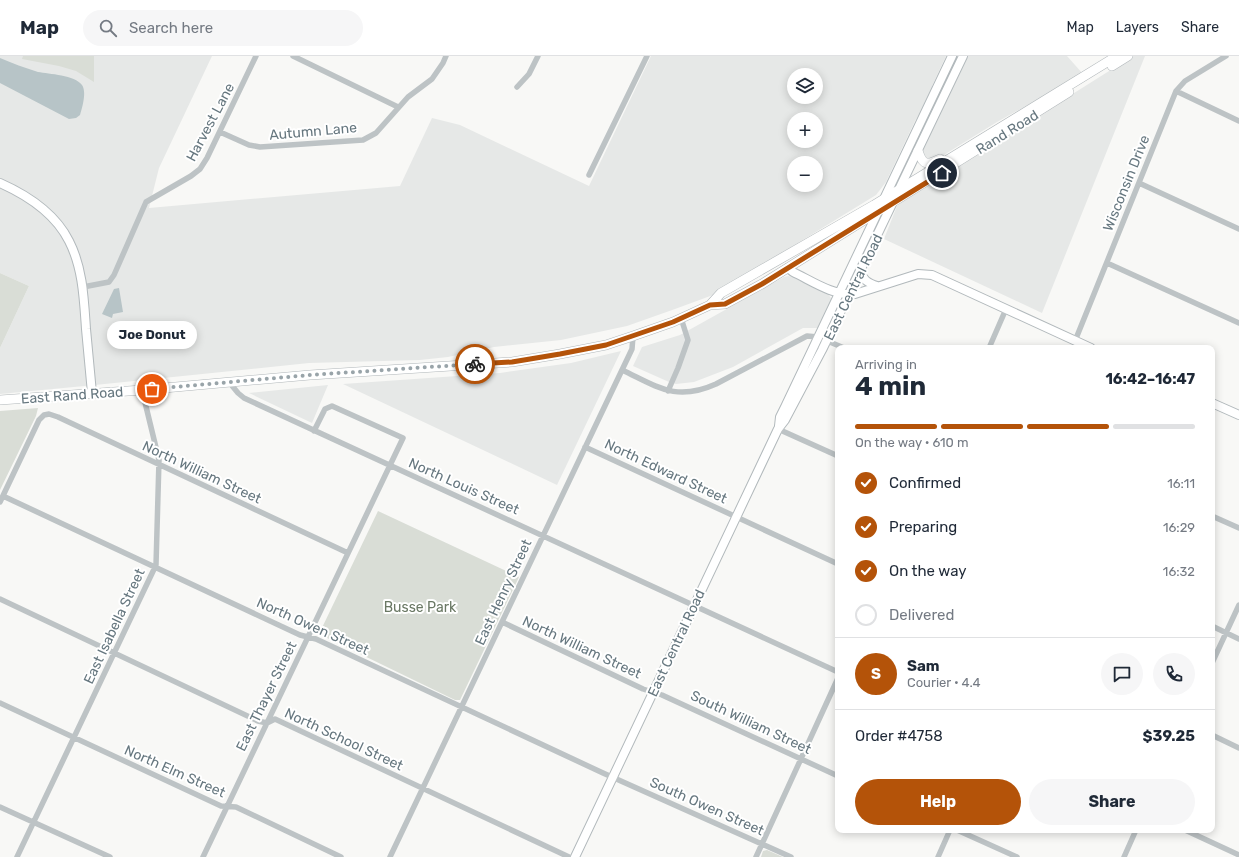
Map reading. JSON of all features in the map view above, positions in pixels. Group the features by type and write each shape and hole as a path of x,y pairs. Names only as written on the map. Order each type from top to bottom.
{"main road":[{"name":"East Central Road","path":"822,338 849,294 860,272 952,56"},
{"name":"East Central Road","path":"891,198 918,151 963,56"},
{"name":"Rand Road","path":"891,198 970,145 1117,56"},
{"name":"Rand Road","path":"891,198 1128,56"},
{"path":"918,151 922,161 929,163 970,145"},
{"path":"0,183 30,199 49,214 61,228 68,240 75,256 83,287 92,393"},
{"name":"East Rand Road","path":"0,400 142,390 310,375 512,362 606,345 681,318 710,305 725,304 762,284 877,213 891,198"},
{"name":"East Rand Road","path":"710,305 721,293 891,198"},
{"name":"East Central Road","path":"575,857 778,429 785,420 822,338 839,293 877,213"},
{"path":"788,268 793,272 839,293 849,294 906,277 924,273 932,275 1084,345"},
{"path":"860,272 862,278 868,283 877,286"},
{"path":"1215,404 1239,415"}],"street":[{"name":"Harvest Lane","path":"83,287 109,282 114,275 146,202 191,176 200,169 220,132 256,56"},
{"path":"293,56 398,107"},
{"name":"Autumn Lane","path":"220,132 249,145 260,147 363,140 376,133 408,97 432,79 444,63 446,56"},
{"path":"517,87 529,74 538,56"},
{"path":"589,174 647,56"},
{"name":"Wisconsin Drive","path":"1075,341 1176,92 1185,81 1226,56"},
{"path":"1176,92 1239,121"},
{"path":"1139,183 1239,229"},
{"path":"1107,263 1239,323"},
{"path":"990,345 1006,309"},
{"path":"668,391 688,340 681,318"},
{"name":"East Henry Street","path":"390,857 632,349 633,336"},
{"path":"622,370 668,391 688,392 710,386 766,358 803,337 809,336 822,338 837,345"},
{"name":"North Louis Street","path":"229,382 244,398 835,671"},
{"name":"East Isabella Street","path":"17,857 155,568 159,464 142,390"},
{"name":"East Thayer Street","path":"203,857 403,438 333,406 325,409 314,431"},
{"name":"North William Street","path":"3,496 39,420 46,414 58,417 348,553"},
{"path":"778,429 835,455"},
{"name":"North Edward Street","path":"585,447 835,563"},
{"path":"0,502 3,496"},
{"name":"North Owen Street","path":"3,496 300,636 316,639 613,777"},
{"path":"1215,517 1239,528"},
{"name":"North School Street","path":"0,600 258,721 267,723 275,720 569,857"},
{"path":"1215,657 1239,605"},
{"name":"North William Street","path":"502,622 643,689 653,692"},
{"path":"1215,628 1239,639"},
{"path":"756,857 835,685"},
{"name":"South William Street","path":"653,692 835,775"},
{"name":"North Elm Street","path":"0,703 227,807 236,807 341,857"},
{"path":"1215,736 1239,748"},
{"name":"South Owen Street","path":"613,777 791,857"},
{"path":"0,807 110,857"},
{"path":"938,857 949,833"},
{"path":"964,833 1017,857"},
{"path":"1124,857 1135,833"},
{"path":"1192,833 1239,854"}],"shaded area":[{"path":"0,56 212,56 159,168 149,208 400,186 432,118 460,125 589,186 651,56 946,56 932,86 932,92 915,121 886,182 876,195 713,295 627,326 561,340 494,347 448,357 420,360 309,363 0,394 0,348 29,286 0,273"},
{"path":"968,56 1067,56 1083,74 997,122 939,158 928,160 922,152"},
{"path":"1133,56 1145,56 1042,313 884,239 897,206 907,198"},
{"path":"0,58 38,72 68,77 79,82 82,85 84,92 84,100 80,115 76,118 69,119 0,83"},
{"path":"788,276 828,294 831,298 832,300 819,328 803,328 733,367 694,382 676,384 633,366 642,347 680,335"},
{"path":"119,288 123,312 113,314 112,318 102,314 114,289"},
{"path":"621,351 557,485 343,384 500,373 571,363"},
{"path":"328,385 312,423 249,393"}],"green space":[{"path":"23,56 94,56 94,82 76,71 22,59"},
{"path":"0,273 29,286 0,348"},
{"path":"38,408 36,416 0,490 0,411"},
{"name":"Busse Park","path":"378,511 519,577 460,700 455,700 319,634"},
{"path":"767,850 783,857 761,857 763,851"}],"way so far":[{"path":"152,389 310,375 475,364"}],"place":[{"name":"Joe Donut","path":"152,389"}],"route":[{"path":"475,364 512,362 606,345 673,322 710,305 725,304 762,284 942,173"}]}
